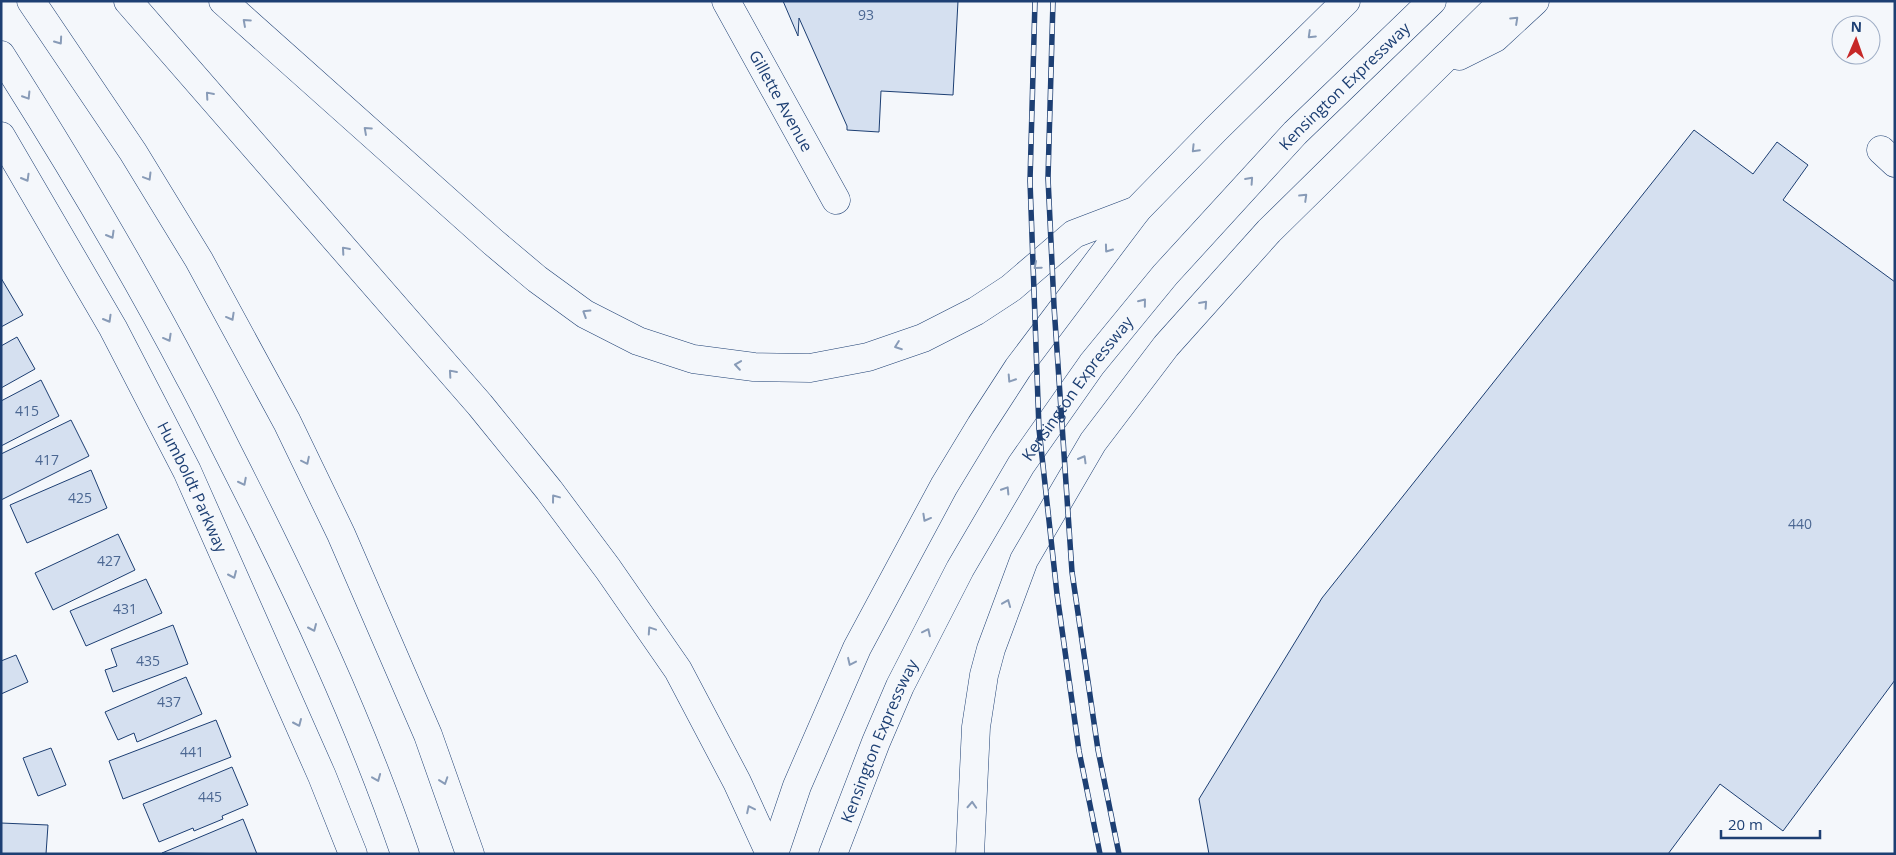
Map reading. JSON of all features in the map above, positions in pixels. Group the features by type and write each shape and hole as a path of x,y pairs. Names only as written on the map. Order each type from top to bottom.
{"main road":[{"path":"31,1 133,152 199,260 275,399 341,534 420,717 470,854"},
{"path":"128,1 480,406 561,506 637,609 678,670 733,774 770,854"},
{"path":"223,1 537,279 585,314 638,341 693,359 754,367 810,368 868,357 923,338 976,311 1011,288 1074,234 1137,210"},
{"name":"Gillette Avenue","path":"726,1 836,200"},
{"path":"774,854 796,786 857,648 944,486 981,424 1018,368 1137,210 1216,128 1346,1"},
{"name":"Kensington Expressway","path":"833,854 900,686 960,568 1021,465 1092,364 1165,275 1295,134 1432,1"},
{"path":"970,854 976,727 984,675 991,649 1024,560 1093,442 1166,346 1269,231 1503,1"},
{"path":"1437,66 1495,38 1535,1"},
{"path":"1,55 80,182 191,378 272,539 338,684 390,811 405,854"},
{"name":"Humboldt Parkway","path":"1,136 113,328 187,471 322,776 353,854"}],"building":[{"path":"783,1 958,1 953,95 881,91 879,132 847,130 847,126 799,18 798,36"},
{"path":"1694,130 1753,174 1777,142 1808,165 1783,200 1895,282 1895,680 1783,831 1720,784 1668,854 1209,854 1199,799 1322,598"},
{"path":"1,278 23,315 1,327"},
{"path":"17,337 35,369 1,388 1,346"},
{"path":"41,380 59,416 1,446 1,401"},
{"path":"71,420 89,456 1,500 1,454"},
{"path":"91,470 107,508 27,543 10,505"},
{"path":"118,534 135,570 53,610 35,573"},
{"path":"146,579 162,613 86,646 70,611"},
{"path":"173,625 188,664 113,692 105,670 117,666 111,649"},
{"path":"16,655 28,682 1,694 1,661"},
{"path":"186,677 202,714 137,742 134,733 118,740 105,712"},
{"path":"216,720 231,757 123,799 109,761"},
{"path":"51,748 66,785 38,796 23,758"},
{"path":"232,767 248,805 222,816 223,819 194,831 193,828 159,842 143,804"},
{"path":"243,819 257,854 162,853"},
{"path":"1,823 48,825 46,854 1,854"}],"railway":[{"path":"1035,1 1030,181 1039,429 1057,594 1079,751 1100,854"},
{"path":"1053,1 1048,178 1054,306 1072,572 1098,750 1119,854"}]}
